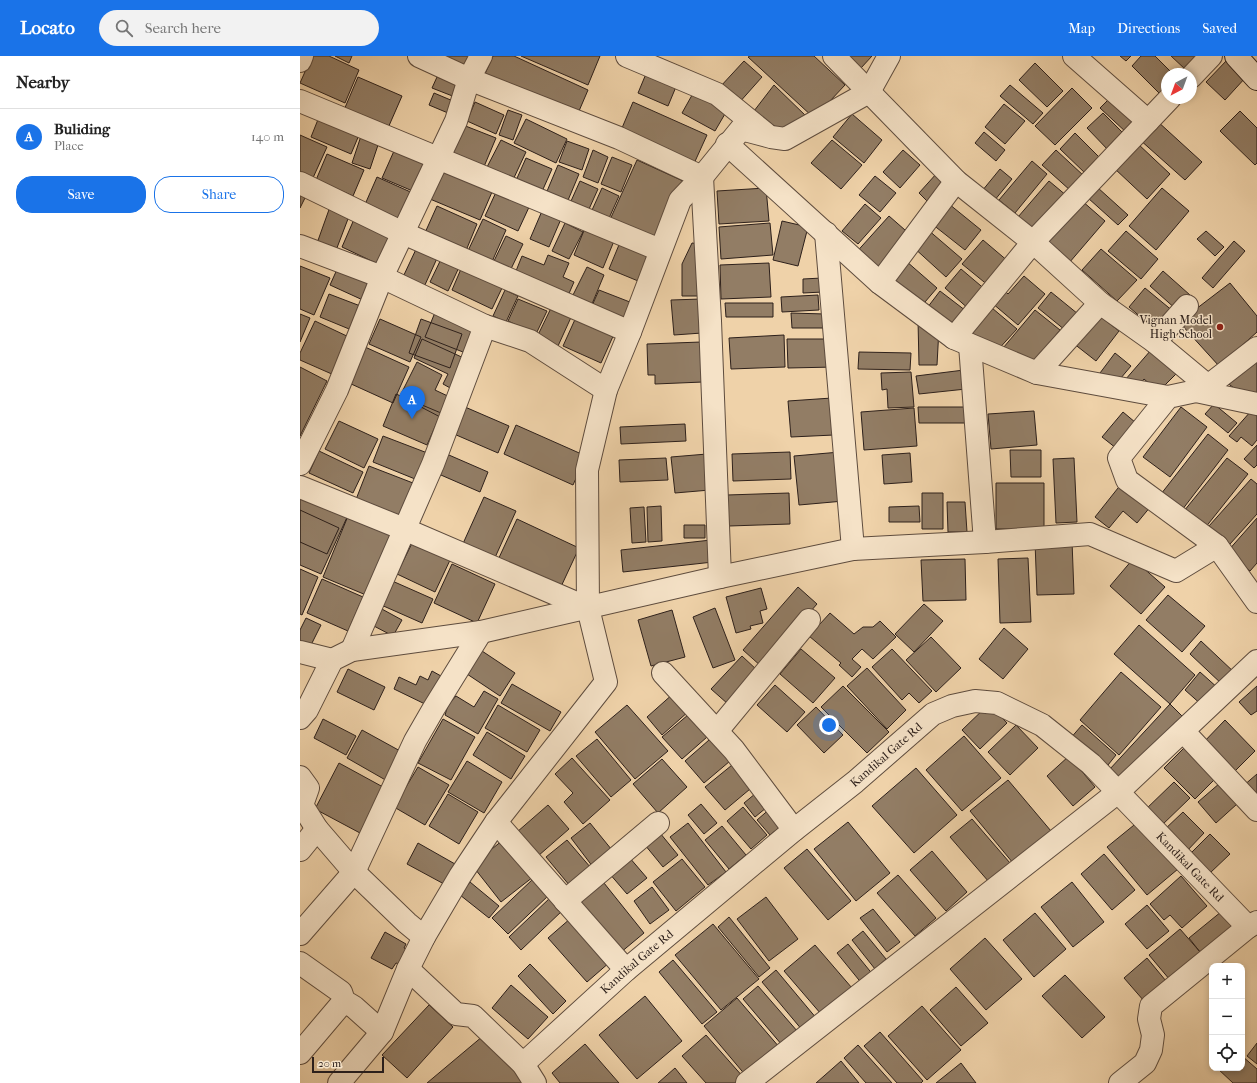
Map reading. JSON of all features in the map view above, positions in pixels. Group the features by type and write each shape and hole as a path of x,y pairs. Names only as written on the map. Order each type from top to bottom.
{"street":[{"path":"300,61 302,56"},
{"path":"419,56 470,79 619,138 702,177"},
{"path":"300,464 337,390 382,277 456,121 470,79 481,56"},
{"path":"627,56 717,94 771,137"},
{"path":"834,56 956,181 1034,242 1100,303 1155,342 1202,389 1257,404"},
{"path":"351,1078 382,1032 408,969 424,937 460,876 496,822 606,682 588,608 587,470 606,390 630,332 680,200 702,177 727,144 741,129 785,139 869,92 889,56"},
{"path":"1074,56 1148,121"},
{"path":"1197,71 1211,56"},
{"path":"1236,56 1257,79"},
{"path":"300,101 660,250"},
{"path":"985,542 962,342 1034,242 1164,104"},
{"path":"727,144 880,282 962,342 1037,373 1168,397 1202,389 1257,348"},
{"path":"702,177 710,320 720,577"},
{"path":"880,282 956,181"},
{"path":"300,183 403,233 630,332"},
{"path":"826,233 853,549"},
{"path":"300,246 382,277 485,326 530,341 606,390"},
{"path":"1037,373 1100,303"},
{"path":"1155,342 1187,306"},
{"path":"352,650 433,464 485,326"},
{"path":"1168,397 1120,458 1127,480 1217,546 1257,602"},
{"path":"300,487 404,529 588,608"},
{"path":"300,718 307,710 332,660 352,650 481,632 720,577 853,549 985,542 1090,534 1176,571 1217,546"},
{"path":"717,731 809,620"},
{"path":"300,934 354,872 416,741 434,708 481,632"},
{"path":"300,652 332,660"},
{"path":"747,1083 1118,792 1257,661"},
{"path":"663,673 734,750 794,830"},
{"name":"Kandikal Gate Rd","path":"523,1064 626,970 794,830 855,782 933,714 952,706 975,701 997,703 1042,725 1091,764 1253,925"},
{"path":"1183,731 1257,810"},
{"path":"303,787 302,805 317,829 354,872 407,923 424,937"},
{"path":"496,822 626,970"},
{"path":"565,901 658,823"},
{"path":"300,850 317,829"},
{"path":"1120,1083 1144,1063 1151,1050 1153,1036 1149,1019 1151,1006 1253,925"},
{"path":"300,963 341,992 344,1001 354,1007 382,1032"},
{"path":"408,969 456,1014 473,1016 523,1064 535,1083"},
{"path":"300,1054 344,1001"}],"building":[{"path":"312,56 329,56 359,70 345,103 300,83"},
{"path":"335,56 352,56 349,63"},
{"path":"443,56 474,56 469,68"},
{"path":"493,56 514,56 588,90 576,118 484,76"},
{"path":"521,56 600,56 588,85"},
{"path":"814,56 845,85 814,118 748,57"},
{"path":"847,56 872,56 861,68"},
{"path":"1120,56 1131,56 1126,61"},
{"path":"1141,56 1155,56 1167,68 1161,68 1161,93 1160,94 1132,66"},
{"path":"1171,56 1199,56 1188,68 1184,68"},
{"path":"1228,59 1246,77 1225,100 1206,82"},
{"path":"744,61 762,77 738,104 720,87"},
{"path":"1035,63 1063,91 1047,107 1019,80"},
{"path":"648,69 678,82 668,106 638,93"},
{"path":"358,77 402,96 388,128 344,110"},
{"path":"437,77 459,85 455,97 432,88"},
{"path":"774,85 807,117 788,136 754,111"},
{"path":"1010,85 1043,113 1033,124 1000,96"},
{"path":"696,88 729,107 715,131 682,113"},
{"path":"1072,88 1092,108 1055,145 1035,126"},
{"path":"434,93 453,101 448,113 429,105"},
{"path":"1112,96 1139,121 1127,133 1100,108"},
{"path":"475,102 504,115 496,134 467,121"},
{"path":"633,102 707,135 692,168 619,135"},
{"path":"1004,104 1025,121 1005,144 985,127"},
{"path":"508,110 522,115 513,140 499,135"},
{"path":"1240,111 1257,128 1257,163 1255,165 1220,131"},
{"path":"1103,113 1127,137 1110,152 1087,128"},
{"path":"852,114 882,140 864,163 833,137"},
{"path":"319,117 359,135 351,154 311,137"},
{"path":"526,119 567,139 556,163 514,143"},
{"path":"1156,120 1202,162 1185,180 1139,139"},
{"path":"463,125 496,138 483,169 450,156"},
{"path":"984,132 1005,150 996,161 975,143"},
{"path":"1075,133 1101,159 1086,174 1060,149"},
{"path":"300,135 327,147 312,180 300,175"},
{"path":"361,136 379,142 370,169 352,163"},
{"path":"501,140 526,152 512,182 486,169"},
{"path":"832,140 862,165 841,189 811,163"},
{"path":"567,141 589,149 582,170 559,162"},
{"path":"1137,143 1170,174 1147,199 1114,168"},
{"path":"593,150 608,157 598,183 583,177"},
{"path":"903,150 920,165 900,188 883,172"},
{"path":"1056,150 1084,176 1071,191 1042,165"},
{"path":"394,151 427,165 415,192 382,178"},
{"path":"327,154 364,170 353,196 316,180"},
{"path":"612,157 632,165 621,192 601,184"},
{"path":"526,158 552,169 540,196 514,185"},
{"path":"637,160 683,181 654,245 608,224"},
{"path":"1032,161 1047,174 1015,213 999,200"},
{"path":"558,165 579,174 566,205 545,196"},
{"path":"1000,169 1012,179 994,201 982,191"},
{"path":"442,170 492,192 480,220 430,199"},
{"path":"937,173 949,183 930,204 919,193"},
{"path":"875,176 896,193 880,212 859,195"},
{"path":"377,177 415,194 402,226 363,209"},
{"path":"580,181 598,189 585,218 567,210"},
{"path":"1049,181 1067,196 1036,232 1018,217"},
{"path":"1097,187 1128,215 1118,225 1088,198"},
{"path":"602,188 619,196 605,227 588,219"},
{"path":"766,188 769,221 719,224 717,191"},
{"path":"1162,188 1189,211 1156,250 1129,226"},
{"path":"300,190 307,194 300,208"},
{"path":"497,190 530,205 518,231 485,216"},
{"path":"1081,200 1105,221 1069,263 1045,242"},
{"path":"331,204 351,211 335,253 316,246"},
{"path":"865,204 881,218 858,244 842,231"},
{"path":"949,204 981,230 965,250 932,224"},
{"path":"437,206 477,224 465,253 424,235"},
{"path":"542,211 561,219 549,247 530,239"},
{"path":"889,216 913,237 877,277 853,256"},
{"path":"355,217 394,235 380,265 342,247"},
{"path":"483,219 506,230 491,264 467,253"},
{"path":"782,221 808,227 798,266 773,260"},
{"path":"565,223 583,232 569,259 552,251"},
{"path":"770,223 773,255 721,259 719,227"},
{"path":"585,228 614,241 603,268 574,255"},
{"path":"927,229 962,259 946,277 912,246"},
{"path":"1126,231 1158,259 1141,279 1108,251"},
{"path":"1206,231 1224,247 1215,256 1197,239"},
{"path":"506,236 523,244 510,271 493,263"},
{"path":"621,240 656,254 643,283 609,269"},
{"path":"983,240 1009,262 989,286 962,264"},
{"path":"1234,241 1245,251 1213,288 1202,278"},
{"path":"692,243 700,244 702,296 682,296 682,264"},
{"path":"418,245 439,254 424,287 403,277"},
{"path":"1101,249 1137,280 1117,301 1082,270"},
{"path":"443,255 461,263 448,291 430,282"},
{"path":"548,255 569,263 563,277 574,282 567,298 514,276 522,256 544,265"},
{"path":"906,261 937,288 919,309 887,282"},
{"path":"769,263 771,297 721,299 720,265"},
{"path":"339,265 374,281 365,301 330,285"},
{"path":"300,266 330,278 314,315 300,309"},
{"path":"587,267 604,275 592,304 573,295"},
{"path":"461,269 502,288 492,309 452,290"},
{"path":"961,269 987,291 970,310 945,288"},
{"path":"1163,271 1190,295 1177,310 1150,286"},
{"path":"1024,276 1045,294 1018,325 992,303 1003,289 1008,294"},
{"path":"822,278 823,292 803,293 803,279"},
{"name":"Vignan Model High School","path":"1230,283 1257,316 1257,332 1219,366 1179,322"},
{"path":"1145,288 1174,312 1158,332 1129,307"},
{"path":"505,290 518,296 506,322 493,316"},
{"path":"599,290 635,304 627,323 591,308"},
{"path":"940,291 970,314 954,335 924,312"},
{"path":"1051,292 1078,314 1065,330 1038,308"},
{"path":"329,294 363,307 354,331 320,317"},
{"path":"818,295 819,310 782,312 781,297"},
{"path":"518,299 547,311 536,334 508,321"},
{"path":"701,299 702,333 674,335 671,300"},
{"path":"725,303 773,303 773,317 726,317"},
{"path":"553,304 573,313 558,346 537,337"},
{"path":"992,308 1017,329 994,354 967,339"},
{"path":"436,310 479,328 468,354 425,337"},
{"path":"1035,310 1060,330 1031,366 998,354"},
{"path":"791,313 825,314 825,328 792,328"},
{"path":"300,314 310,318 300,342"},
{"path":"1097,314 1119,331 1096,361 1073,343"},
{"path":"577,315 615,332 601,363 563,346"},
{"path":"380,319 421,337 410,362 369,344"},
{"path":"421,319 462,334 450,368 409,353"},
{"path":"918,320 939,328 937,365 919,365"},
{"path":"315,321 351,338 334,375 300,360 300,353"},
{"path":"784,335 785,367 731,369 729,338"},
{"path":"422,339 466,359 452,389 443,384 448,374 414,358"},
{"path":"787,339 826,339 835,367 788,368"},
{"path":"701,342 703,382 655,384 655,375 648,375 647,344"},
{"path":"365,347 409,367 393,403 349,383"},
{"path":"1151,350 1178,372 1165,385 1152,386 1144,379 1136,389 1125,380"},
{"path":"859,352 911,353 910,370 858,369"},
{"path":"1115,353 1131,366 1115,385 1100,373"},
{"path":"417,362 442,375 435,390 454,399 444,419 400,396"},
{"path":"1257,362 1257,396 1250,400 1226,382"},
{"path":"300,367 327,381 300,436"},
{"path":"964,370 966,389 919,394 916,376"},
{"path":"911,372 914,407 888,408 887,389 882,390 881,373"},
{"path":"396,394 441,413 427,445 383,426"},
{"path":"832,398 834,435 791,437 788,401"},
{"path":"1214,404 1237,423 1228,433 1205,414"},
{"path":"465,407 509,426 498,453 454,434"},
{"path":"918,407 971,407 972,423 919,423"},
{"path":"1181,407 1207,427 1170,477 1143,457"},
{"path":"914,408 917,446 864,450 861,412"},
{"path":"1034,411 1037,445 991,449 988,414"},
{"path":"1251,411 1257,416 1257,440 1252,446 1241,437 1237,442 1229,436"},
{"path":"1123,412 1142,428 1121,452 1102,437"},
{"path":"339,421 378,439 364,468 325,449"},
{"path":"685,424 686,441 621,444 620,427"},
{"path":"516,425 586,456 573,485 504,454"},
{"path":"1208,434 1228,450 1182,510 1161,494"},
{"path":"383,436 430,454 420,481 373,462"},
{"path":"1257,445 1257,465 1254,468 1244,459"},
{"path":"1010,450 1041,450 1041,477 1011,477"},
{"path":"319,451 363,472 353,493 309,473"},
{"path":"442,452 488,472 480,492 434,472"},
{"path":"790,452 791,479 733,481 732,454"},
{"path":"840,452 844,501 799,505 794,456"},
{"path":"910,453 912,482 884,484 882,455"},
{"path":"707,454 710,490 675,493 671,457"},
{"path":"666,458 668,480 620,482 619,460"},
{"path":"1074,458 1077,522 1056,523 1053,459"},
{"path":"1227,458 1248,474 1205,528 1184,511"},
{"path":"369,466 413,483 398,519 355,502"},
{"path":"1251,479 1257,484 1257,514 1230,544 1209,526"},
{"path":"996,483 1044,483 1044,529 996,529"},
{"path":"1122,483 1151,506 1137,523 1123,511 1109,528 1095,517"},
{"path":"304,492 349,513 321,574 300,565 300,500"},
{"path":"789,493 790,524 729,526 727,495"},
{"path":"922,493 943,493 943,529 922,529"},
{"path":"484,497 516,511 493,562 461,548"},
{"path":"947,502 965,502 967,532 948,532"},
{"path":"661,506 662,541 648,542 647,507"},
{"path":"919,506 920,522 889,522 889,507"},
{"path":"644,507 646,542 632,543 630,508"},
{"path":"300,510 339,528 327,554 300,542"},
{"path":"348,516 391,535 366,595 323,577"},
{"path":"1257,518 1257,563 1250,571 1227,552"},
{"path":"517,519 579,548 559,591 497,562"},
{"path":"684,525 705,525 705,538 684,538"},
{"path":"414,539 451,558 435,592 397,574"},
{"path":"711,540 713,562 623,572 621,550"},
{"path":"1072,541 1074,594 1037,595 1035,542"},
{"path":"1028,558 1031,622 1000,623 998,559"},
{"path":"965,559 966,600 923,601 921,560"},
{"path":"1133,559 1165,587 1141,614 1110,586"},
{"path":"452,564 495,584 477,623 434,603"},
{"path":"300,569 318,577 302,615 300,614"},
{"path":"322,579 363,597 348,631 307,613"},
{"path":"390,580 433,599 422,623 379,604"},
{"path":"798,587 817,604 762,667 743,650"},
{"path":"761,588 767,609 760,611 763,623 750,626 751,629 736,633 726,597"},
{"path":"1168,595 1205,626 1182,652 1146,620"},
{"path":"924,604 943,621 914,652 895,634"},
{"path":"380,608 402,620 393,636 372,625"},
{"path":"715,608 735,660 713,668 693,617"},
{"path":"672,610 685,657 651,666 638,620"},
{"path":"830,613 854,634 863,627 873,627 880,621 896,637 873,659 862,649 852,659 861,667 852,677 839,665 841,663 809,636"},
{"path":"306,618 321,625 308,651 300,647 300,630"},
{"path":"1139,625 1195,675 1170,704 1114,654"},
{"path":"1004,628 1028,649 1003,679 979,659"},
{"path":"931,637 961,668 936,692 906,660"},
{"path":"1201,641 1236,674 1224,686 1190,654"},
{"path":"479,649 515,673 500,696 464,672"},
{"path":"801,649 835,678 813,703 780,674"},
{"path":"892,649 932,691 919,703 909,693 902,700 872,667"},
{"path":"742,656 758,671 728,704 711,689"},
{"path":"867,668 906,710 887,729 847,686"},
{"path":"348,669 385,687 374,710 337,692"},
{"path":"432,671 441,676 427,705 394,689 399,677 416,685 420,676 428,680"},
{"path":"1121,672 1161,707 1119,755 1080,720"},
{"path":"1200,672 1219,689 1203,706 1185,690"},
{"path":"512,684 561,712 550,731 501,703"},
{"path":"775,685 805,712 787,732 757,705"},
{"path":"843,686 889,732 867,753 821,707"},
{"path":"1257,686 1257,711 1251,715 1239,702"},
{"path":"484,691 498,699 478,734 445,715 448,705 456,696 474,707"},
{"path":"674,693 689,711 662,735 647,717"},
{"path":"989,704 1007,723 980,749 962,730"},
{"path":"1170,704 1183,717 1123,782 1109,770"},
{"path":"498,705 540,730 527,752 485,728"},
{"path":"627,705 668,751 635,779 595,732"},
{"path":"816,707 843,735 824,753 797,725"},
{"path":"695,709 715,730 682,759 662,737"},
{"path":"323,719 356,736 346,755 314,738"},
{"path":"443,719 475,737 451,780 418,763"},
{"path":"1225,720 1255,751 1231,775 1201,745"},
{"path":"1016,725 1038,748 1010,775 988,752"},
{"path":"1082,725 1116,755 1104,770 1069,740"},
{"path":"362,730 402,752 389,782 347,758"},
{"path":"487,732 525,756 511,779 473,755"},
{"path":"717,733 736,756 704,783 685,761"},
{"path":"964,736 1001,778 962,811 926,770"},
{"path":"597,739 631,780 611,797 576,756"},
{"path":"1186,746 1217,777 1195,799 1164,768"},
{"path":"1069,756 1095,787 1073,806 1047,776"},
{"path":"572,758 610,800 583,824 564,802 573,793 555,774"},
{"path":"662,759 687,787 658,813 633,784"},
{"path":"467,761 502,782 484,813 448,792"},
{"path":"737,761 756,784 725,810 705,787"},
{"path":"339,763 383,787 360,833 315,809"},
{"path":"418,767 449,785 425,825 394,807"},
{"path":"916,768 957,815 914,853 872,806"},
{"path":"1257,774 1257,802 1243,786"},
{"path":"1008,780 1051,831 1013,863 970,811"},
{"path":"1174,782 1190,798 1160,827 1144,811"},
{"path":"1220,783 1237,804 1216,823 1198,802"},
{"path":"761,789 772,803 755,817 744,803"},
{"path":"448,794 478,812 459,844 429,826"},
{"path":"701,804 717,823 704,834 688,815"},
{"path":"548,805 569,829 538,856 517,832"},
{"path":"743,807 767,835 751,849 727,821"},
{"path":"772,807 785,823 770,835 757,820"},
{"path":"1183,812 1204,833 1185,853 1163,831"},
{"path":"972,819 1010,863 989,882 950,837"},
{"path":"1139,821 1178,869 1147,895 1107,847"},
{"path":"848,822 890,873 856,901 814,849"},
{"path":"590,823 616,855 596,871 571,838"},
{"path":"688,823 726,872 708,885 670,837"},
{"path":"722,826 746,855 729,869 705,840"},
{"path":"660,833 678,855 663,867 645,845"},
{"path":"1210,834 1230,854 1210,873 1191,853"},
{"path":"503,840 533,877 501,902 472,865"},
{"path":"567,840 591,868 570,886 546,857"},
{"path":"418,843 455,864 444,884 407,864"},
{"path":"807,849 851,901 828,920 784,868"},
{"path":"932,851 967,892 946,911 910,870"},
{"path":"1104,854 1135,890 1112,910 1081,874"},
{"path":"629,857 647,878 627,894 609,873"},
{"path":"682,859 705,887 676,911 653,882"},
{"path":"898,875 936,918 915,936 877,893"},
{"path":"1181,876 1207,906 1182,928 1170,915 1164,920 1150,904"},
{"path":"600,878 644,933 620,953 575,898"},
{"path":"533,879 549,895 508,934 492,918"},
{"path":"470,882 499,906 489,918 460,895"},
{"path":"1072,882 1104,922 1073,947 1041,907"},
{"path":"652,887 669,910 650,924 634,901"},
{"path":"551,897 563,910 521,950 509,937"},
{"path":"766,897 798,939 769,961 737,919"},
{"path":"1147,905 1169,931 1147,949 1125,924"},
{"path":"1227,907 1242,926 1204,957 1189,938"},
{"path":"873,909 900,942 887,952 860,918"},
{"path":"1035,913 1066,949 1034,977 1003,940"},
{"path":"729,917 770,968 759,977 718,927"},
{"path":"571,918 610,962 587,982 548,938"},
{"path":"713,924 759,979 721,1010 675,955"},
{"path":"1180,929 1201,953 1170,980 1149,955"},
{"path":"863,931 886,959 875,969 852,940"},
{"path":"385,932 406,944 404,948 414,953 399,964 396,963 392,969 371,958"},
{"path":"985,938 1022,979 986,1010 950,969"},
{"path":"848,944 874,976 863,985 837,953"},
{"path":"815,945 852,988 821,1014 784,971"},
{"path":"1147,958 1166,981 1144,1001 1124,978"},
{"path":"673,960 717,1012 702,1024 659,972"},
{"path":"530,964 566,1001 553,1014 518,976"},
{"path":"776,970 817,1019 803,1031 762,982"},
{"path":"1065,975 1105,1017 1082,1038 1042,996"},
{"path":"511,985 548,1017 528,1039 492,1008"},
{"path":"758,986 798,1032 782,1045 743,999"},
{"path":"956,987 988,1023 961,1046 930,1010"},
{"path":"645,996 682,1041 637,1079 599,1035"},
{"path":"737,998 780,1048 747,1077 704,1026"},
{"path":"429,1005 453,1027 407,1078 382,1055"},
{"path":"922,1006 961,1050 927,1080 888,1036"},
{"path":"880,1032 923,1081 921,1083 897,1083 864,1046"},
{"path":"706,1035 744,1078 737,1083 706,1083 682,1056"},
{"path":"483,1036 525,1083 427,1083"},
{"path":"1257,1043 1257,1064 1247,1056"},
{"path":"585,1044 619,1083 560,1083 552,1073"},
{"path":"858,1045 892,1083 866,1083 844,1058"},
{"path":"1245,1059 1257,1069 1257,1083 1233,1083 1220,1071 1245,1071"},
{"path":"841,1061 859,1083 816,1083"},
{"path":"961,1063 976,1083 936,1083"},
{"path":"675,1068 687,1083 658,1083"}],"place":[{"name":"Vignan Model High School","path":"1220,327"},
{"name":"Buliding","path":"412,419"}]}
